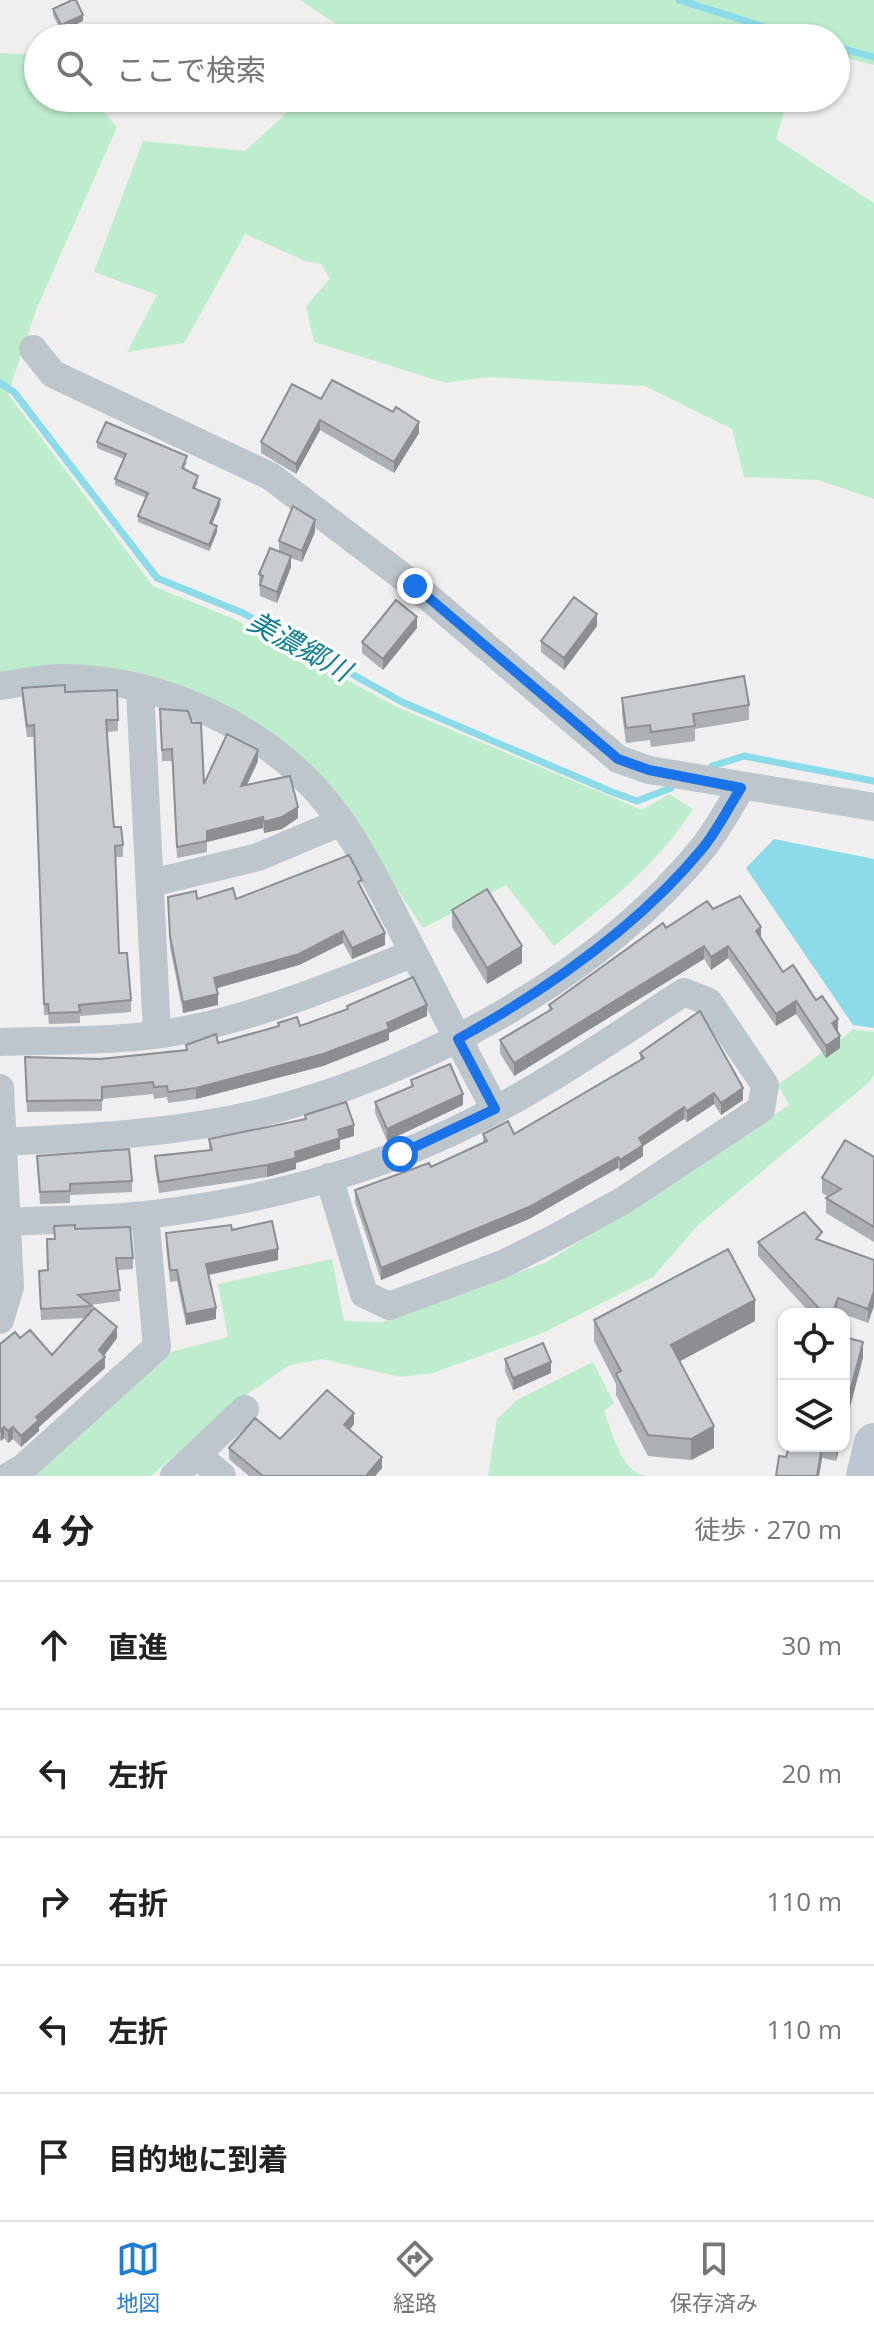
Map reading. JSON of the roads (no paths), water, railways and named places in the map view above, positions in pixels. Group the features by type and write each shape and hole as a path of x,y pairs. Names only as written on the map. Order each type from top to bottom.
{"main road":[{"path":"866,1476 874,1443"}],"street":[{"path":"33,349 53,374 270,476 415,586 618,759 649,770 741,788 874,807"},
{"path":"0,686 64,677 116,682 205,711 251,736 286,762 327,803 366,860 495,1109"},
{"path":"140,689 157,1033"},
{"path":"1,1142 121,1136 247,1116 373,1078 458,1039 512,1009 572,967 639,912 702,849 741,788"},
{"path":"151,883 258,857 341,822"},
{"path":"0,1042 98,1039 194,1029 318,991 414,953"},
{"path":"4,1222 145,1215 238,1200 329,1177 400,1154 541,1085 684,992 709,1002 765,1085 761,1109 624,1200 503,1264 389,1306 364,1294 329,1177"},
{"path":"0,1088 4,1222 10,1287 0,1320"},
{"path":"9,1476 23,1468 157,1347 145,1215"},
{"path":"174,1476 245,1409"},
{"path":"197,1455 222,1476"}],"water":[{"path":"774,839 874,859 874,1028 853,1025 746,868"}],"waterway":[{"path":"679,0 755,24"},
{"path":"850,51 874,57"},
{"name":"美濃郷川","path":"0,383 14,392 157,578 243,613 402,702 612,792 637,801 671,788"},
{"name":"美濃郷川","path":"712,766 744,756 874,781"}]}
